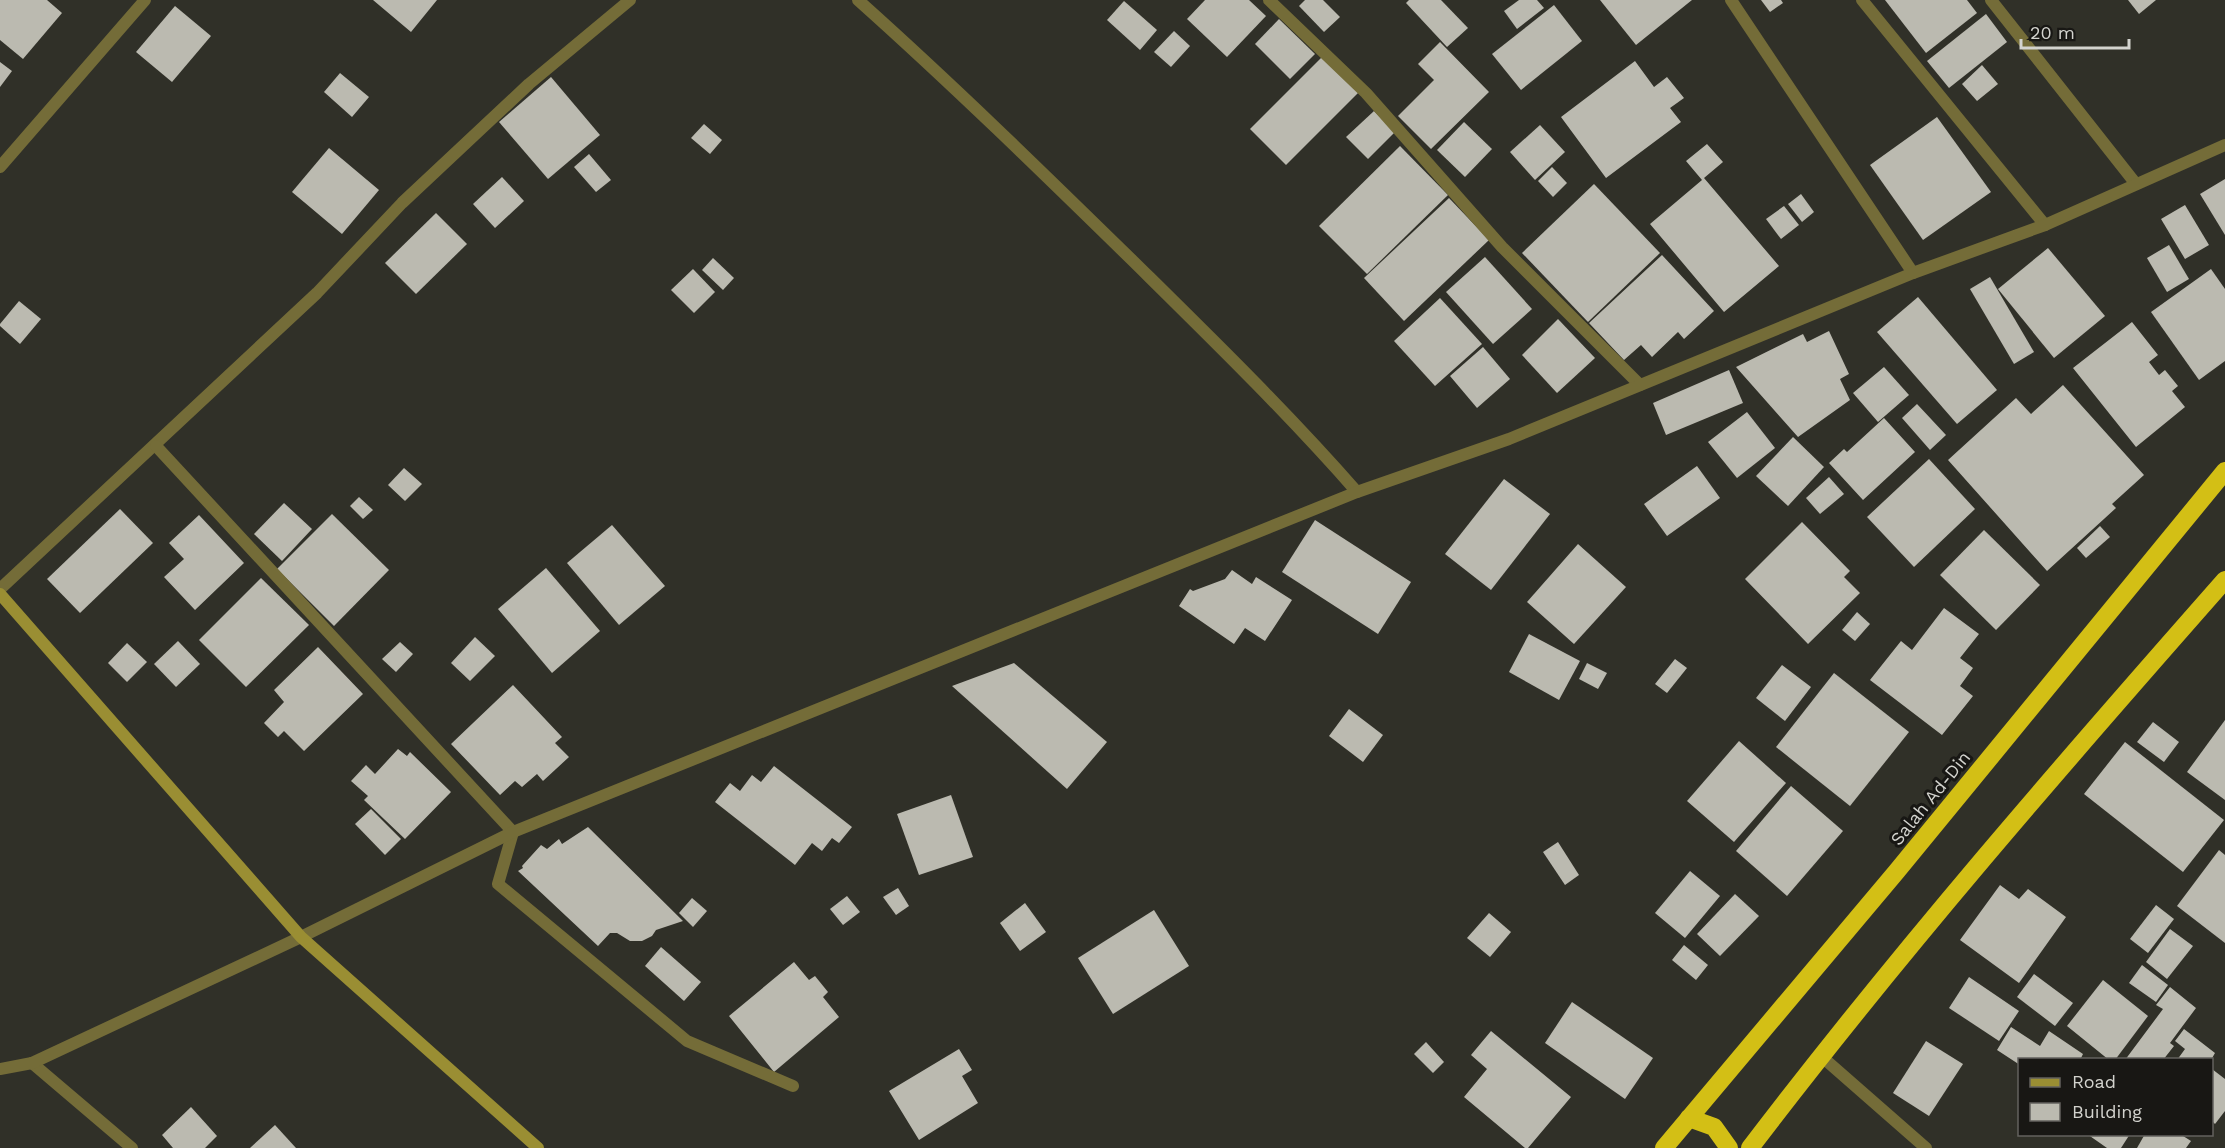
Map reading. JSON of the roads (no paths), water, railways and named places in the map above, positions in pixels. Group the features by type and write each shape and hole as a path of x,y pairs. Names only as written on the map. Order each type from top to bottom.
{"highway":[{"name":"Salah Ad-Din","path":"1664,1148 1897,871 2225,471"},
{"path":"1750,1148 1821,1056 2035,796 2225,580"},
{"path":"1689,1118 1714,1127 1729,1148"}],"street":[{"path":"0,167 145,0"},
{"path":"0,589 156,446 317,293 402,203 529,84 630,0"},
{"path":"858,0 1038,168 1241,367 1302,428 1357,492"},
{"path":"1269,0 1366,93 1502,247 1640,385"},
{"path":"1731,0 1913,273"},
{"path":"1862,0 2045,225"},
{"path":"1991,0 2136,184"},
{"path":"0,1069 32,1063 301,938 513,832 1357,492 1509,439 1913,273 2045,225 2225,145"},
{"path":"156,446 513,832"},
{"path":"0,594 301,938 538,1148"},
{"path":"513,832 498,884 687,1041 793,1086"},
{"path":"1821,1056 1926,1148"},
{"path":"32,1063 132,1148"}]}
